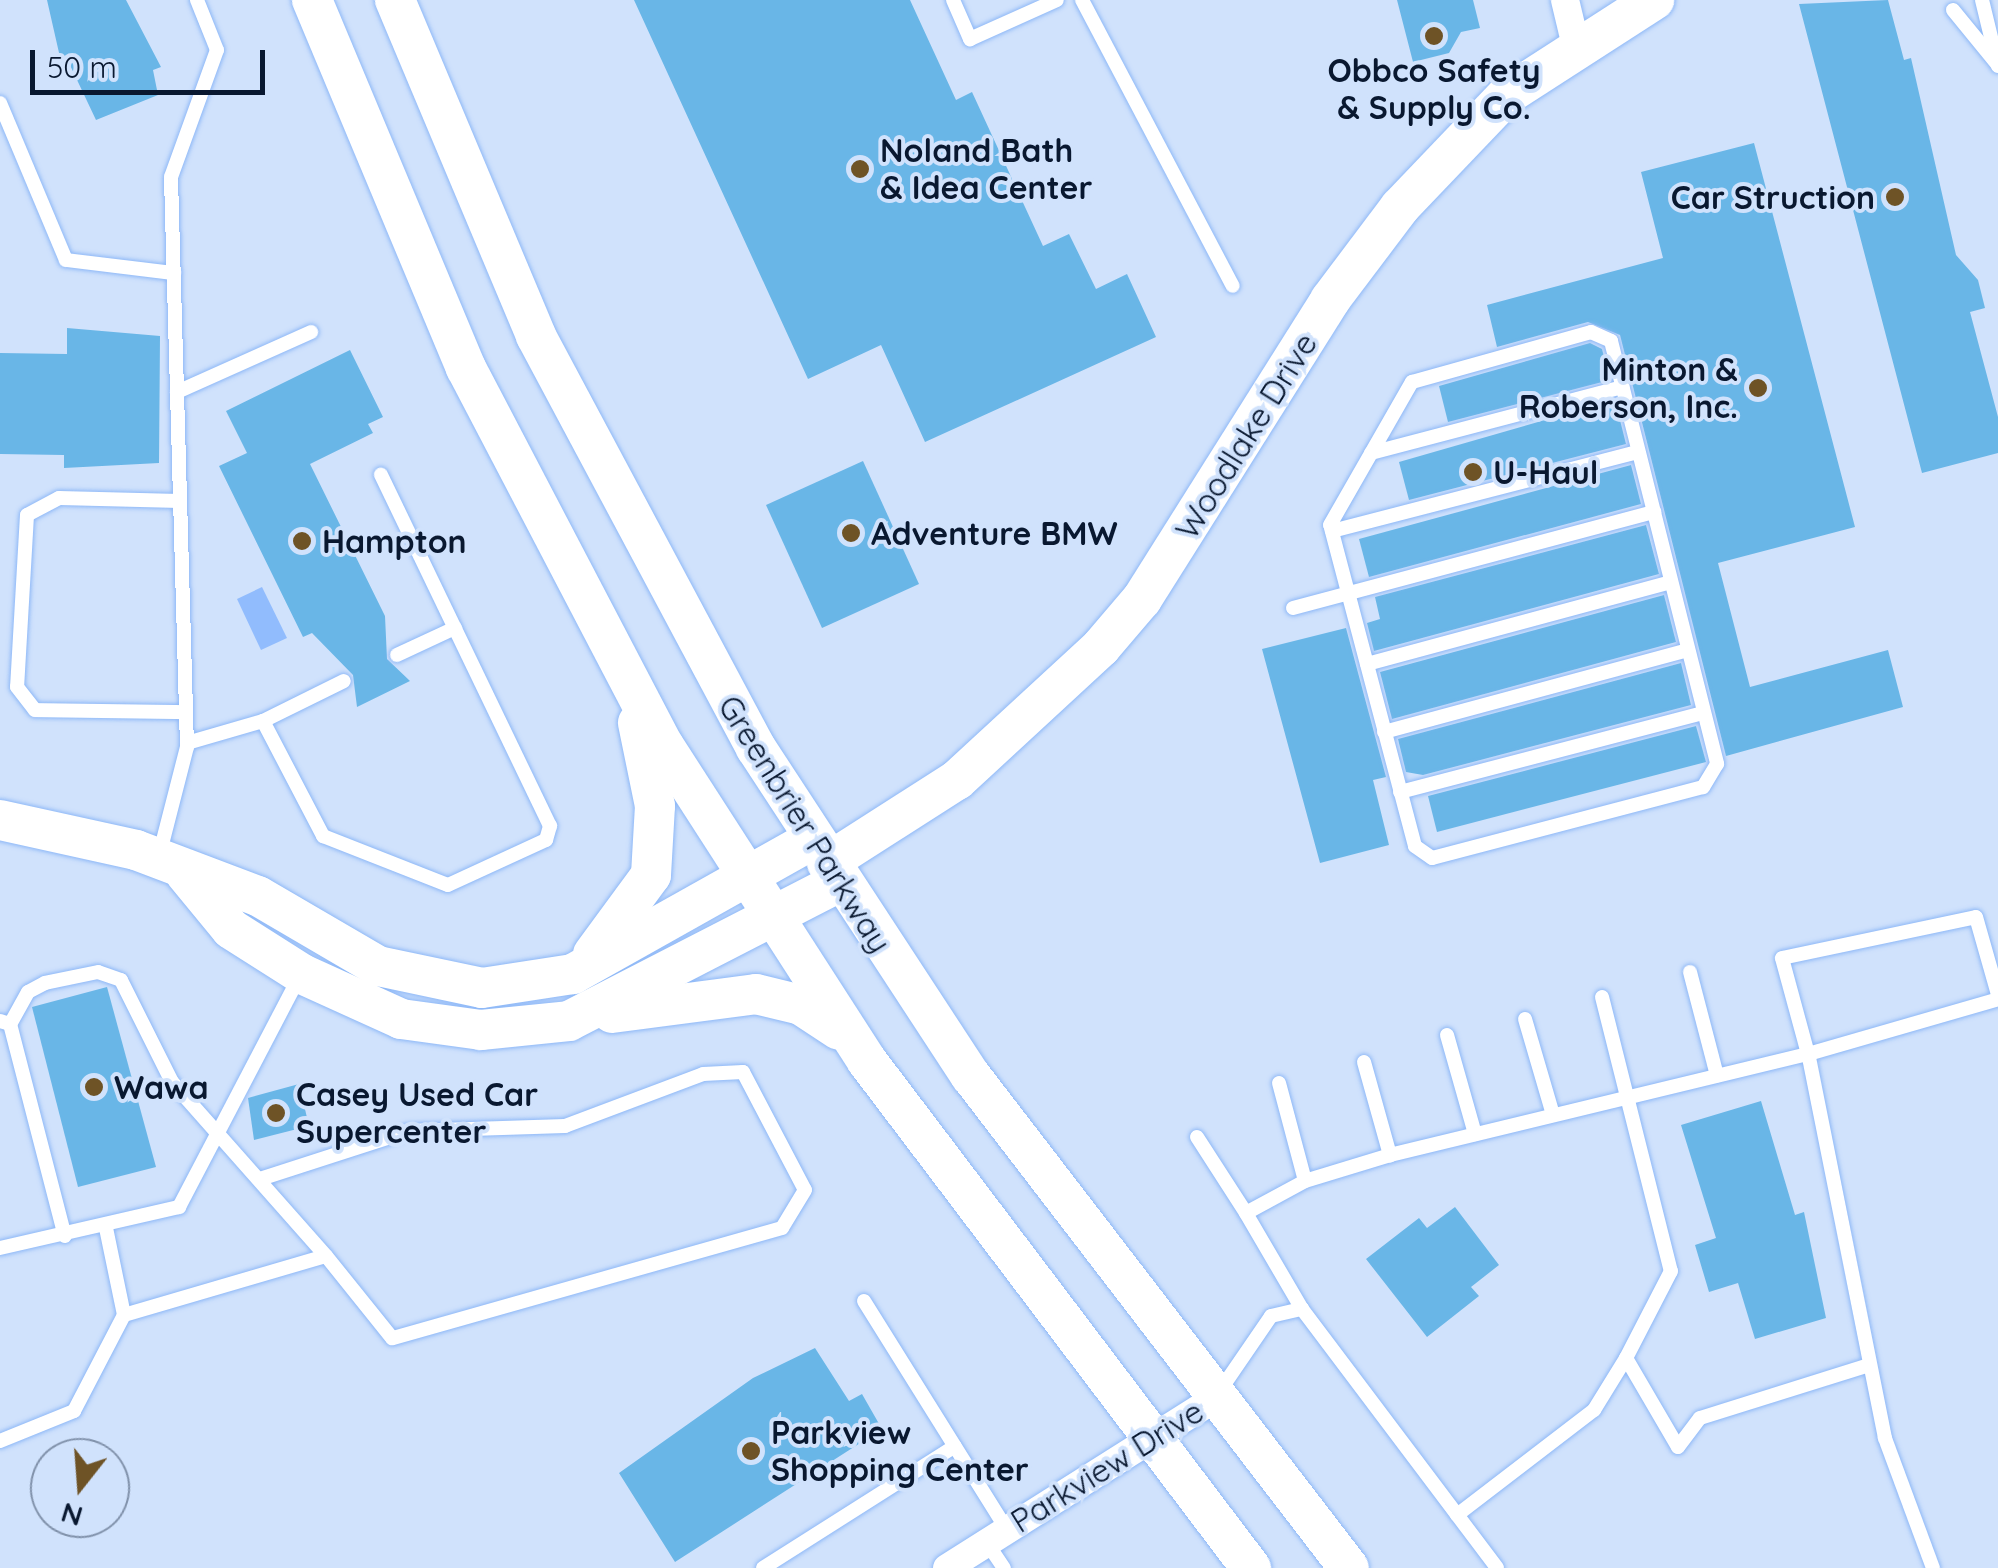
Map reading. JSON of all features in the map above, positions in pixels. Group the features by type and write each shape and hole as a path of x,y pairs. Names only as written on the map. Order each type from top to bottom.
{"main road":[{"path":"312,0 466,368 630,685 746,879 851,1038 1251,1568"},
{"name":"Greenbrier Parkway","path":"394,0 588,441 827,861 971,1076 1348,1568"},
{"name":"Woodlake Drive","path":"171,867 231,929 302,974 402,1019 480,1030 569,1021 773,923 827,861 956,780 1101,647 1152,583 1330,300 1400,207 1508,94 1576,46 1654,0"},
{"path":"573,974 623,922 651,875 655,806 630,685"},
{"name":"Woodlake Drive","path":"0,820 75,831 258,896 411,978 482,988 573,974 746,879 827,861"},
{"path":"569,1021 756,994 801,1005 851,1038"}],"street":[{"path":"1565,0 1576,46"},
{"name":"Parkview Drive","path":"947,1568 1217,1397"}],"lane":[{"path":"171,867 187,744 174,150 216,50 197,0"},
{"path":"952,0 970,39 1058,0"},
{"path":"1082,0 1233,286"},
{"path":"1982,0 1998,65"},
{"path":"1953,10 1998,65"},
{"path":"0,102 66,260 174,273"},
{"path":"177,392 311,332"},
{"path":"1591,332 1611,340 1638,452 1716,764 1703,786 1432,858 1414,846 1332,531 1412,382 1427,373 1591,332"},
{"path":"1372,454 1623,387"},
{"path":"1332,531 1638,452"},
{"path":"263,721 323,836 344,850 448,885 546,840 550,826 381,475"},
{"path":"180,501 59,498 28,515 18,687 35,710 186,712"},
{"path":"1294,608 1654,512"},
{"path":"1367,664 1671,582"},
{"path":"397,656 454,628"},
{"path":"1384,732 1688,650"},
{"path":"187,744 263,721 344,681"},
{"path":"1400,792 1704,713"},
{"path":"1246,1213 1305,1181 1390,1155 1808,1054 1998,997 1976,917 1782,958 1808,1054 1890,1456 1933,1568"},
{"path":"65,1236 5,1022 28,992 45,982 98,972 121,980 172,1082 260,1179 392,1338 782,1228 805,1190 743,1072 703,1074 565,1126 409,1130 260,1179"},
{"path":"1690,972 1717,1076"},
{"path":"0,1248 106,1228 178,1207 302,974"},
{"path":"1457,1515 1594,1410 1671,1271 1602,996"},
{"path":"1524,1019 1554,1115"},
{"path":"1447,1035 1475,1134"},
{"path":"1364,1062 1390,1155"},
{"path":"1279,1083 1305,1181"},
{"path":"1197,1137 1302,1309 1497,1568"},
{"path":"0,1440 74,1411 124,1315 106,1228"},
{"path":"124,1315 326,1256"},
{"path":"864,1300 954,1446 997,1536 1004,1568"},
{"path":"1217,1397 1271,1316 1302,1309"},
{"path":"1626,1358 1678,1446 1700,1418 1870,1365"},
{"path":"764,1568 954,1446"}],"water":[{"path":"262,587 287,638 261,650 237,599"}],"building":[{"path":"47,0 126,0 161,67 153,70 158,95 96,120 69,63 62,66"},
{"name":"Noland Bath & Idea Center","path":"634,0 910,0 956,100 972,92 1043,246 1069,234 1096,289 1127,274 1156,337 925,442 881,345 808,379"},
{"name":"Obbco Safety & Supply Co.","path":"1397,0 1473,0 1480,28 1461,32 1449,53 1413,62"},
{"name":"Car Struction","path":"1888,0 1904,60 1911,58 1956,255 1978,280 1985,308 1970,312 1998,417 1998,453 1922,473 1799,4"},
{"path":"1754,143 1855,527 1718,563 1750,687 1888,650 1903,707 1726,756 1620,335 1588,322 1497,347 1487,305 1663,258 1641,172"},
{"path":"67,328 160,336 159,463 64,468 64,455 0,454 0,353 67,354"},
{"path":"1590,343 1602,349 1610,380 1448,422 1439,386"},
{"name":"Hampton","path":"350,350 383,417 368,424 373,433 310,464 385,616 387,659 410,681 357,707 353,675 312,633 303,637 219,466 247,453 226,411"},
{"path":"1615,400 1626,444 1409,500 1399,462"},
{"path":"863,461 919,584 822,628 766,505"},
{"path":"1631,465 1641,504 1369,577 1359,539"},
{"path":"1646,525 1659,574 1374,651 1367,623 1380,619 1375,597"},
{"path":"1664,595 1676,642 1392,719 1380,672"},
{"path":"1346,628 1386,777 1373,780 1389,845 1320,863 1262,649"},
{"path":"1681,663 1691,705 1423,775 1406,772 1398,739"},
{"path":"1696,726 1706,762 1437,832 1428,796"},
{"name":"Wawa","path":"107,987 156,1167 78,1187 32,1007"},
{"name":"Casey Used Car Supercenter","path":"299,1084 309,1126 254,1140 248,1098"},
{"path":"1761,1101 1795,1215 1804,1212 1826,1318 1755,1339 1738,1283 1709,1292 1695,1245 1716,1238 1681,1125"},
{"path":"1455,1207 1499,1265 1471,1287 1479,1296 1427,1337 1366,1259 1419,1218 1427,1228"},
{"name":"Parkview Shopping Center","path":"815,1348 849,1401 862,1394 882,1429 675,1562 619,1473 753,1378"}],"place":[{"name":"Obbco Safety & Supply Co.","path":"1434,36"},
{"name":"Noland Bath & Idea Center","path":"860,169"},
{"name":"Car Struction","path":"1895,197"},
{"name":"Minton & Roberson, Inc.","path":"1758,388"},
{"name":"U-Haul","path":"1473,472"},
{"name":"Adventure BMW","path":"851,533"},
{"name":"Hampton","path":"302,541"},
{"name":"Wawa","path":"94,1087"},
{"name":"Casey Used Car Supercenter","path":"276,1113"},
{"name":"Parkview Shopping Center","path":"751,1451"}]}
